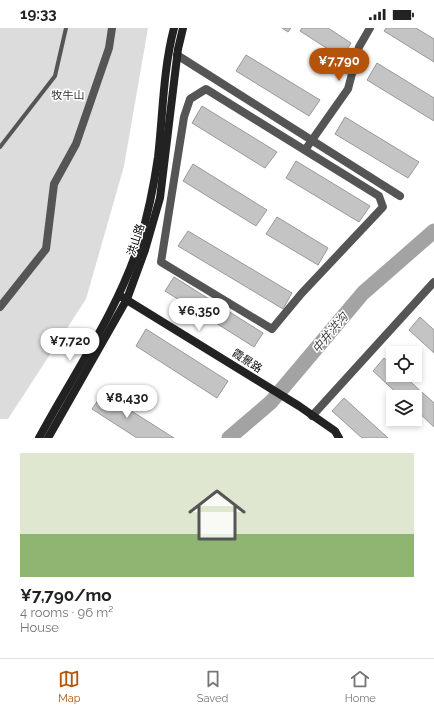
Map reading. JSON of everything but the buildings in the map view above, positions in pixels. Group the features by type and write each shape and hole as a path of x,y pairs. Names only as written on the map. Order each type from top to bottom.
{"main road":[{"name":"洪山路","path":"39,438 118,295 140,241 151,197 158,158 168,52 174,28"},
{"name":"洪山路","path":"48,438 127,299 145,250 160,198 177,55 184,28"},
{"name":"霞景路","path":"118,295 127,299 299,406 335,431 340,438"}],"street":[{"path":"0,307 46,249 54,184 76,144 109,48 112,28"},
{"path":"305,150 348,88 358,47 370,28"},
{"path":"177,55 400,196"},
{"path":"206,89 305,150 379,196 383,207 301,294 272,328 161,262 184,117 190,99 206,89"},
{"path":"312,416 434,282"}],"lane":[{"path":"0,147 55,76 66,28"}],"green space":[{"name":"牧牛山","path":"0,28 148,28 124,166 86,299 8,419 0,419"}],"waterway":[{"name":"中井洪沟","path":"229,438 271,402 363,293 434,231"}]}
